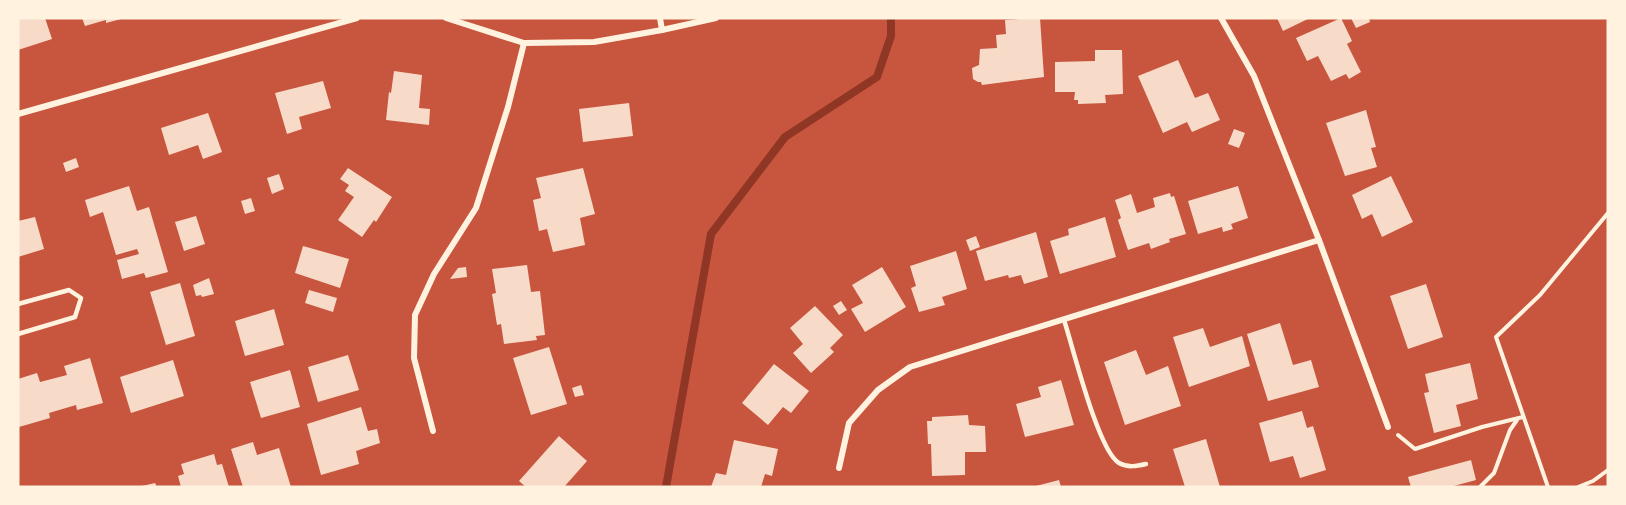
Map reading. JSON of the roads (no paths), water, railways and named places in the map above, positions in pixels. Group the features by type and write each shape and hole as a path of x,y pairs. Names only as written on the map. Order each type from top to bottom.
{"street":[{"path":"18,114 357,18"},
{"path":"446,18 524,43 594,42 716,18"},
{"path":"660,18 662,30"},
{"path":"1221,18 1254,76 1319,240 1388,427"},
{"path":"433,431 414,358 415,315 434,274 476,208 508,107 524,43"},
{"path":"839,468 849,423 878,390 910,367 1319,240"}],"lane":[{"path":"18,304 69,290 81,298 75,317 18,334"},
{"path":"1064,320 1095,420 1110,456 1120,464 1135,467 1146,464"}],"waterway":[{"path":"666,487 711,234 785,137 877,77 891,36 891,18"}]}
